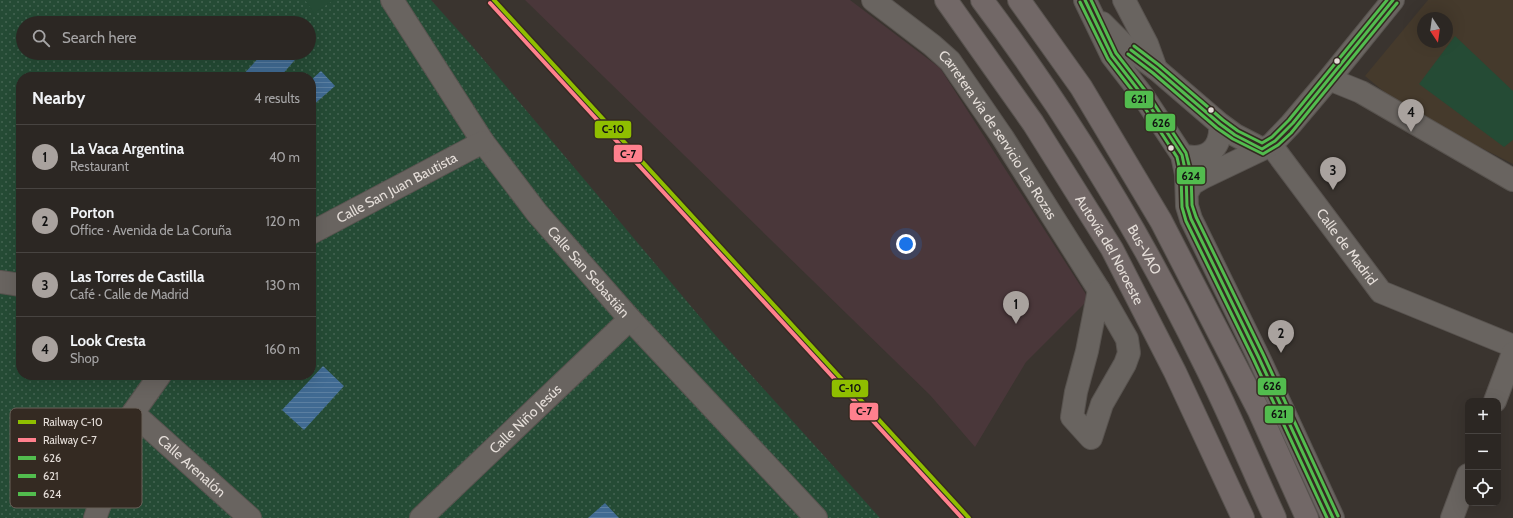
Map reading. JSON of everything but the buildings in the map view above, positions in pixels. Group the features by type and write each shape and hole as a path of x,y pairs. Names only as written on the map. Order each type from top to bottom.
{"highway":[{"name":"Autovía del Noroeste","path":"946,0 1033,123 1112,249 1175,372 1243,518"},
{"name":"Bus-VAO","path":"982,0 1059,108 1112,190 1140,239 1204,361 1275,518"},
{"path":"1019,0 1081,87 1161,221 1259,411 1308,518"}],"street":[{"name":"Calle San Sebastián","path":"392,0 483,142 537,213 630,319 814,517"},
{"name":"Carretera vía de servicio Las Rozas","path":"873,0 932,45 950,61 1003,138 1099,290 1127,339 1129,353 1125,364 1102,404 1091,438 1072,418 1076,392 1091,336 1099,290"},
{"path":"1124,0 1146,44 1156,69"},
{"path":"1187,193 1192,184 1202,178 1266,147 1291,124 1330,79 1392,0"},
{"path":"1088,7 1125,46 1156,69 1220,124 1235,135 1266,147"},
{"path":"1088,7 1112,56 1143,96 1179,150 1186,174 1187,206 1191,219 1258,356 1333,518"},
{"path":"1330,79 1361,92 1513,180"},
{"path":"1179,150 1198,157 1210,153 1217,144 1220,124"},
{"name":"Calle San Juan Bautista","path":"316,230 483,142"},
{"name":"Calle de Madrid","path":"1266,147 1381,292 1513,346"},
{"path":"0,282 16,284"},
{"name":"Calle Niño Jesús","path":"421,518 630,319"},
{"path":"1496,398 1513,353"},
{"path":"137,408 156,380"},
{"name":"Calle Arenalón","path":"142,421 250,518"},
{"path":"1452,518 1465,483"},
{"path":"94,518 98,508"}],"shaded area":[{"path":"525,0 850,0 940,68 1089,299 1026,362 975,447 930,395"},
{"path":"1428,0 1513,0 1513,164 1405,109 1365,76 1417,13 1417,48 1453,48 1453,12 1418,12"}],"green space":[{"path":"0,0 431,0 473,47 716,336 880,518 0,518"},
{"path":"305,0 334,0 314,13"},
{"path":"1455,36 1513,91 1513,140 1504,147 1419,84 1446,48 1453,48 1453,39"}],"water":[{"path":"257,60 295,60 284,72 246,72"},
{"path":"321,71 335,86 316,103 316,76"},
{"path":"323,366 344,386 304,430 282,410 310,380 316,380 316,374"},
{"path":"605,503 619,518 588,518"}],"rail line":[{"name":"C-10","path":"494,0 969,518"},
{"name":"C-7","path":"490,3 962,518"}],"transit line":[{"name":"626","path":"1085,0 1112,56 1143,96 1182,155 1186,174 1187,206 1191,219 1258,356 1333,518"},
{"name":"624","path":"1091,0 1116,53 1147,93 1186,153 1191,173 1192,205 1196,217 1263,354 1338,516"},
{"name":"624","path":"1134,46 1159,65 1223,120 1238,131 1262,143 1272,137 1289,120 1387,0"},
{"name":"626","path":"1131,50 1156,69 1220,124 1235,135 1262,149 1275,141 1293,123 1393,0"},
{"name":"621","path":"1080,2 1108,59 1139,99 1177,157 1181,175 1182,207 1186,221 1253,358 1327,518"},
{"name":"621","path":"1128,54 1153,73 1217,128 1233,139 1263,154 1278,145 1291,133 1397,3"}],"place":[{"name":"Look Cresta","path":"1411,132"},
{"name":"Las Torres de Castilla","path":"1333,190"},
{"name":"La Vaca Argentina","path":"1016,324"},
{"name":"Porton","path":"1281,353"}]}
